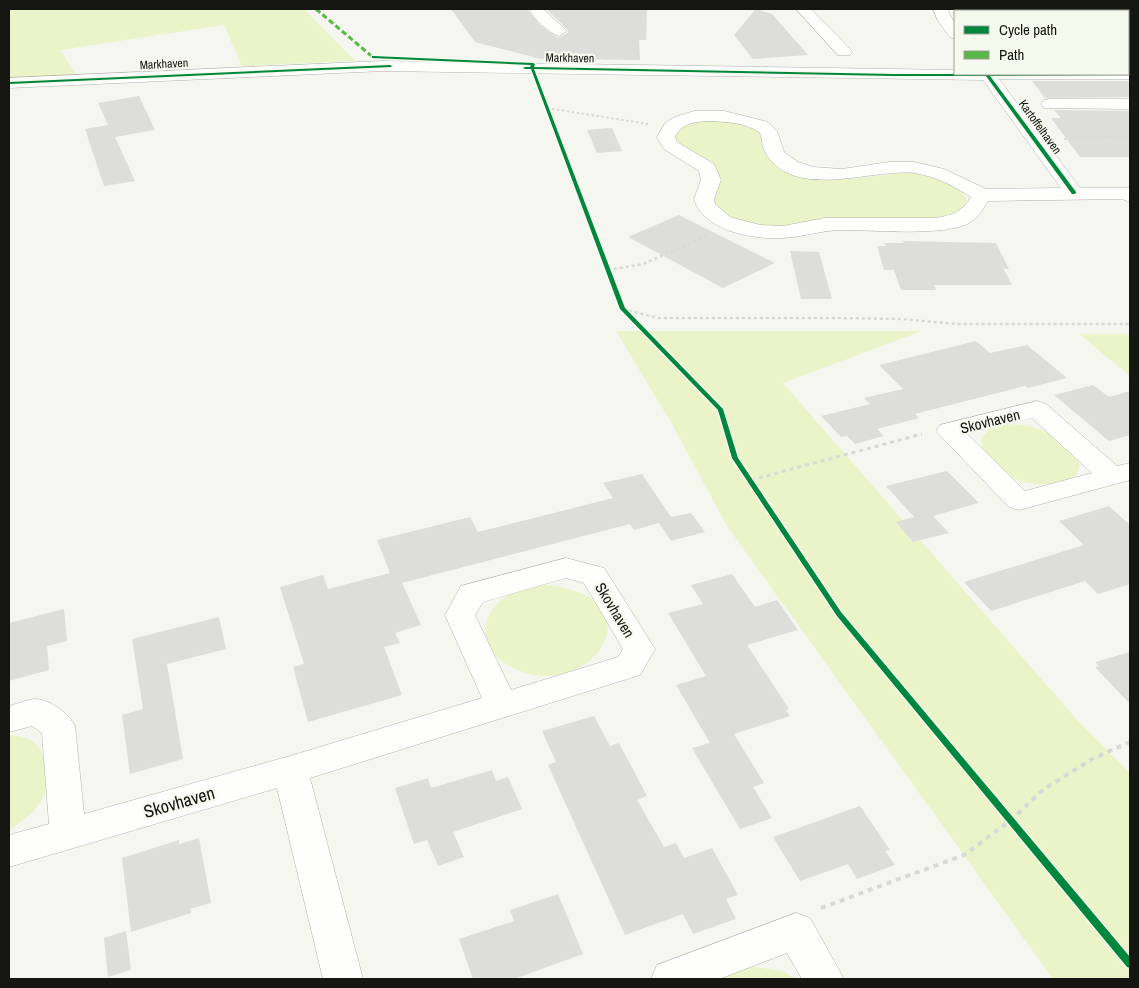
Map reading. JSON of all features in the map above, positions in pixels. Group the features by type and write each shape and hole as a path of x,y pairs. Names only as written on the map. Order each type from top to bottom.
{"street":[{"path":"536,9 543,18 559,31"},
{"path":"803,9 844,52"},
{"path":"940,9 945,21 954,33"},
{"name":"Markhaven","path":"9,83 383,66 954,74"},
{"name":"Kartoffelhaven","path":"988,75 1074,193"},
{"name":"Kartoffelhaven","path":"1050,104 1130,104"},
{"path":"982,195 972,212 959,220 936,224 825,224 783,232 759,231 723,220 706,206 704,199 711,180 707,168 670,145 666,137 670,128 685,119 704,116 743,119 763,127 772,135 773,150 781,159 792,166 811,173 851,175 890,168 912,168 946,177 982,195 1074,193 1129,188"},
{"name":"Skovhaven","path":"949,431 1037,409 1121,473"},
{"name":"Skovhaven","path":"949,431 1019,501 1121,473"},
{"name":"Skovhaven","path":"9,851 290,770 629,666 639,649 594,575 566,568 472,594 460,615 501,704"},
{"path":"9,719 36,712 58,726 68,834"},
{"path":"290,770 342,979"},
{"path":"671,979 796,932 824,979"}],"path":[{"path":"532,68 550,117"},
{"path":"547,108 670,128"},
{"path":"1036,141 1078,137 1130,138"},
{"path":"608,270 643,264 732,224"},
{"path":"605,261 611,278"},
{"path":"620,301 623,309 636,322"},
{"path":"623,309 658,318 835,318 901,319 957,324 1130,324"},
{"path":"751,480 934,431 949,431"},
{"path":"746,473 756,488"},
{"path":"796,932 808,914 964,854 1011,820 1044,789 1094,758 1130,742"},
{"path":"1004,812 1017,827"}],"green space":[{"path":"9,9 304,9 355,61 242,66 224,25 60,50 77,76 9,79"},
{"path":"701,120 745,124 760,132 765,152 776,163 822,178 850,179 909,172 935,176 963,190 967,202 957,212 936,218 777,226 741,221 726,213 712,201 720,179 715,167 675,143 673,134 676,129"},
{"path":"616,331 922,331 783,383 1078,721 1130,773 1130,979 1053,979 727,526 672,424"},
{"path":"1079,334 1130,334 1130,376"},
{"path":"1003,425 1038,428 1054,438 1079,461 1077,473 1066,481 1034,484 1024,482 1003,472 986,455 982,446 982,438 989,431"},
{"path":"547,585 583,594 603,610 608,629 601,648 585,664 562,674 535,675 506,664 497,657 487,639 487,620 498,603 507,596 522,590"},
{"path":"9,735 26,738 37,746 44,758 46,790 36,808 9,830"},
{"path":"756,967 782,971 797,979 706,979 743,968"}],"building":[{"path":"451,9 527,9 541,26 558,38 568,33 568,30 546,9 647,10 646,40 639,40 640,60 541,59 475,42"},
{"path":"756,9 772,14 808,55 753,59 734,35"},
{"path":"1032,81 1130,81 1130,97 1045,98"},
{"path":"139,96 155,130 115,137 135,181 104,186 85,129 108,125 98,103"},
{"path":"1054,110 1130,111 1130,157 1080,157 1051,118 1061,118"},
{"path":"612,128 622,151 597,153 587,130"},
{"path":"679,215 775,263 723,288 628,237"},
{"path":"903,241 996,243 1009,269 1003,268 1012,285 934,285 936,290 901,290 894,270 884,270 877,246 886,246 885,243 904,243"},
{"path":"790,251 819,252 832,299 801,299"},
{"path":"976,341 990,353 1027,345 1067,378 1028,388 1025,386 915,414 919,418 877,429 884,436 855,444 847,436 841,437 821,416 870,404 864,398 903,389 879,365"},
{"path":"1093,385 1109,397 1130,391 1130,435 1109,441 1054,395"},
{"path":"947,471 979,503 933,516 949,533 913,542 896,522 914,517 886,486"},
{"path":"642,474 671,517 691,513 705,532 671,541 659,523 634,530 630,524 402,583 421,625 395,633 400,643 384,647 402,695 308,722 293,667 304,664 280,587 323,575 328,589 390,573 377,540 470,517 478,532 613,498 603,483"},
{"path":"1109,506 1130,525 1130,584 1098,594 1085,581 991,611 964,582 1084,545 1059,521"},
{"path":"732,574 755,607 777,600 798,630 747,645 789,709 786,710 790,716 734,734 764,783 753,787 772,818 740,829 692,748 710,743 676,685 706,676 668,613 703,604 691,585"},
{"path":"64,609 67,641 47,646 49,670 9,681 9,623"},
{"path":"219,617 226,649 167,664 183,759 130,774 122,715 143,709 132,639"},
{"path":"1130,652 1130,704 1095,667 1099,666 1095,662"},
{"path":"594,716 610,746 619,743 647,796 637,800 664,847 676,843 684,858 712,848 738,895 726,899 736,919 693,934 683,914 625,935 548,765 556,762 542,731"},
{"path":"492,770 496,781 508,777 522,809 453,832 464,857 438,866 427,840 414,844 395,788 428,778 431,788"},
{"path":"860,806 890,850 885,851 895,865 857,879 848,864 800,881 773,837"},
{"path":"199,838 211,903 190,909 191,913 131,932 122,858 179,840 179,844"},
{"path":"558,894 583,954 514,979 473,979 459,939 514,921 510,910"},
{"path":"126,931 131,970 108,977 104,938"}],"marked path":[{"path":"316,9 375,59"}],"cycle path":[{"path":"373,57 533,64 532,68 623,309 721,410 735,458 839,614 1130,964"},
{"path":"9,83 390,66"},
{"path":"525,68 954,75"},
{"path":"988,75 1074,193"}]}
